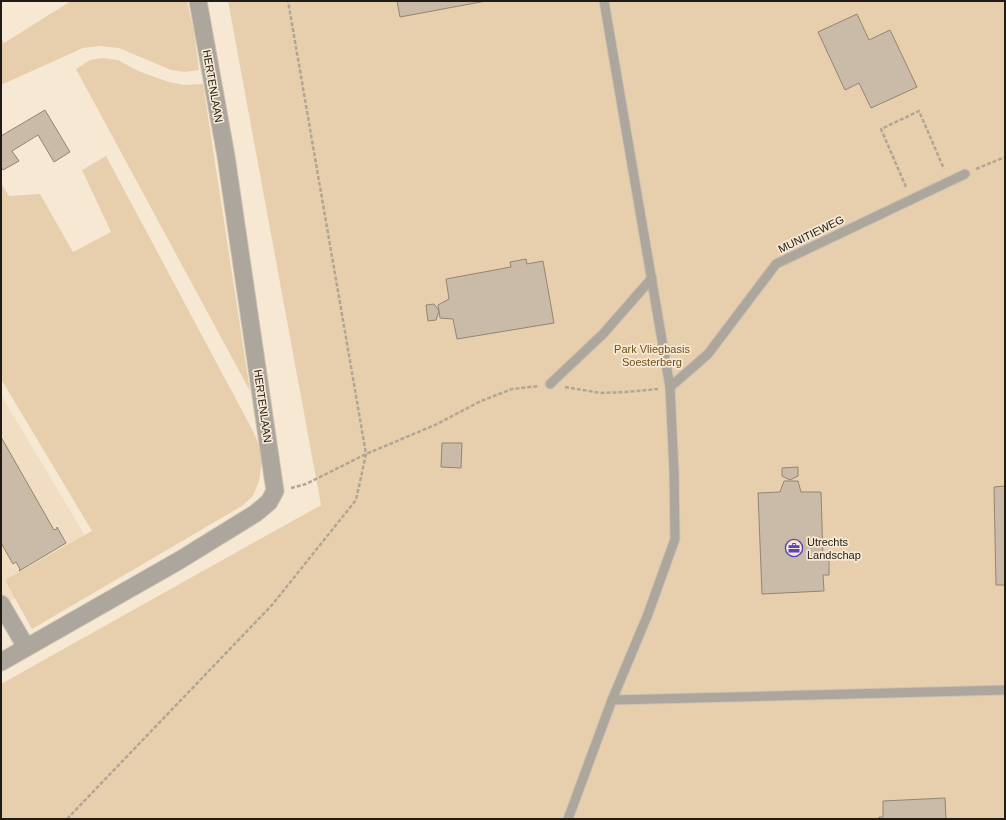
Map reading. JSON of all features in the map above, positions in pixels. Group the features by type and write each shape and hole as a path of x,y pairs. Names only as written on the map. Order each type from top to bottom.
{"street":[{"name":"HERTENLAAN","path":"198,1 226,156 269,441 275,491"},
{"path":"1,662 180,560 244,521 269,502 275,491"},
{"path":"1,604 26,647"}],"lane":[{"path":"568,819 612,700 648,614 675,539 674,472 670,387 604,1"},
{"name":"MUNITIEWEG","path":"670,387 708,354 776,264 965,174"},
{"path":"550,384 604,334 652,278"},
{"path":"612,700 1005,690"}],"path":[{"path":"67,819 272,605 356,500 366,454 288,1"},
{"path":"911,200 881,129 919,111 949,181"},
{"path":"965,174 1005,157"},
{"path":"275,491 306,484 366,454 435,425 481,400 512,389 550,384 601,393 670,387"}],"shaded area":[{"path":"1,395 96,554 1,606"}],"green space":[{"path":"71,1 187,1 194,33 199,70 185,72 171,70 119,48 100,46 83,48 1,85 1,38 4,43"},
{"name":"Park Vliegbasis Soesterberg","path":"228,1 1005,1 1005,819 1,819 1,684 321,505"},
{"path":"102,58 118,60 138,71 169,82 184,85 203,84 250,391 76,69 90,60"},
{"path":"106,156 253,431 259,445 262,461 259,481 253,496 242,506 32,629 5,580 92,531 1,379 1,183 9,196 40,194 73,252 111,232 82,170"}],"building":[{"path":"397,1 486,1 400,17"},
{"path":"857,14 869,40 890,30 917,87 871,108 859,83 845,90 818,32"},
{"path":"45,110 70,152 54,162 38,135 12,151 19,161 3,170 1,167 1,136"},
{"path":"526,259 527,264 543,261 554,323 457,339 453,319 440,318 438,305 449,299 446,279 511,267 510,262"},
{"path":"434,304 439,311 436,320 428,321 426,305"},
{"path":"1,437 54,530 57,529 57,527 66,543 19,571 20,569 16,562 13,564 1,543"},
{"path":"442,443 462,443 461,468 441,467"},
{"path":"798,467 798,476 790,480 782,476 782,468"},
{"path":"784,481 798,481 801,492 821,492 823,558 829,558 829,575 823,575 824,591 762,594 758,493 780,492"},
{"path":"1005,486 1005,585 996,585 994,487"},
{"path":"945,798 946,819 879,819 879,817 883,817 883,801"}],"place":[{"name":"Utrechts Landschap","path":"794,548"}]}
